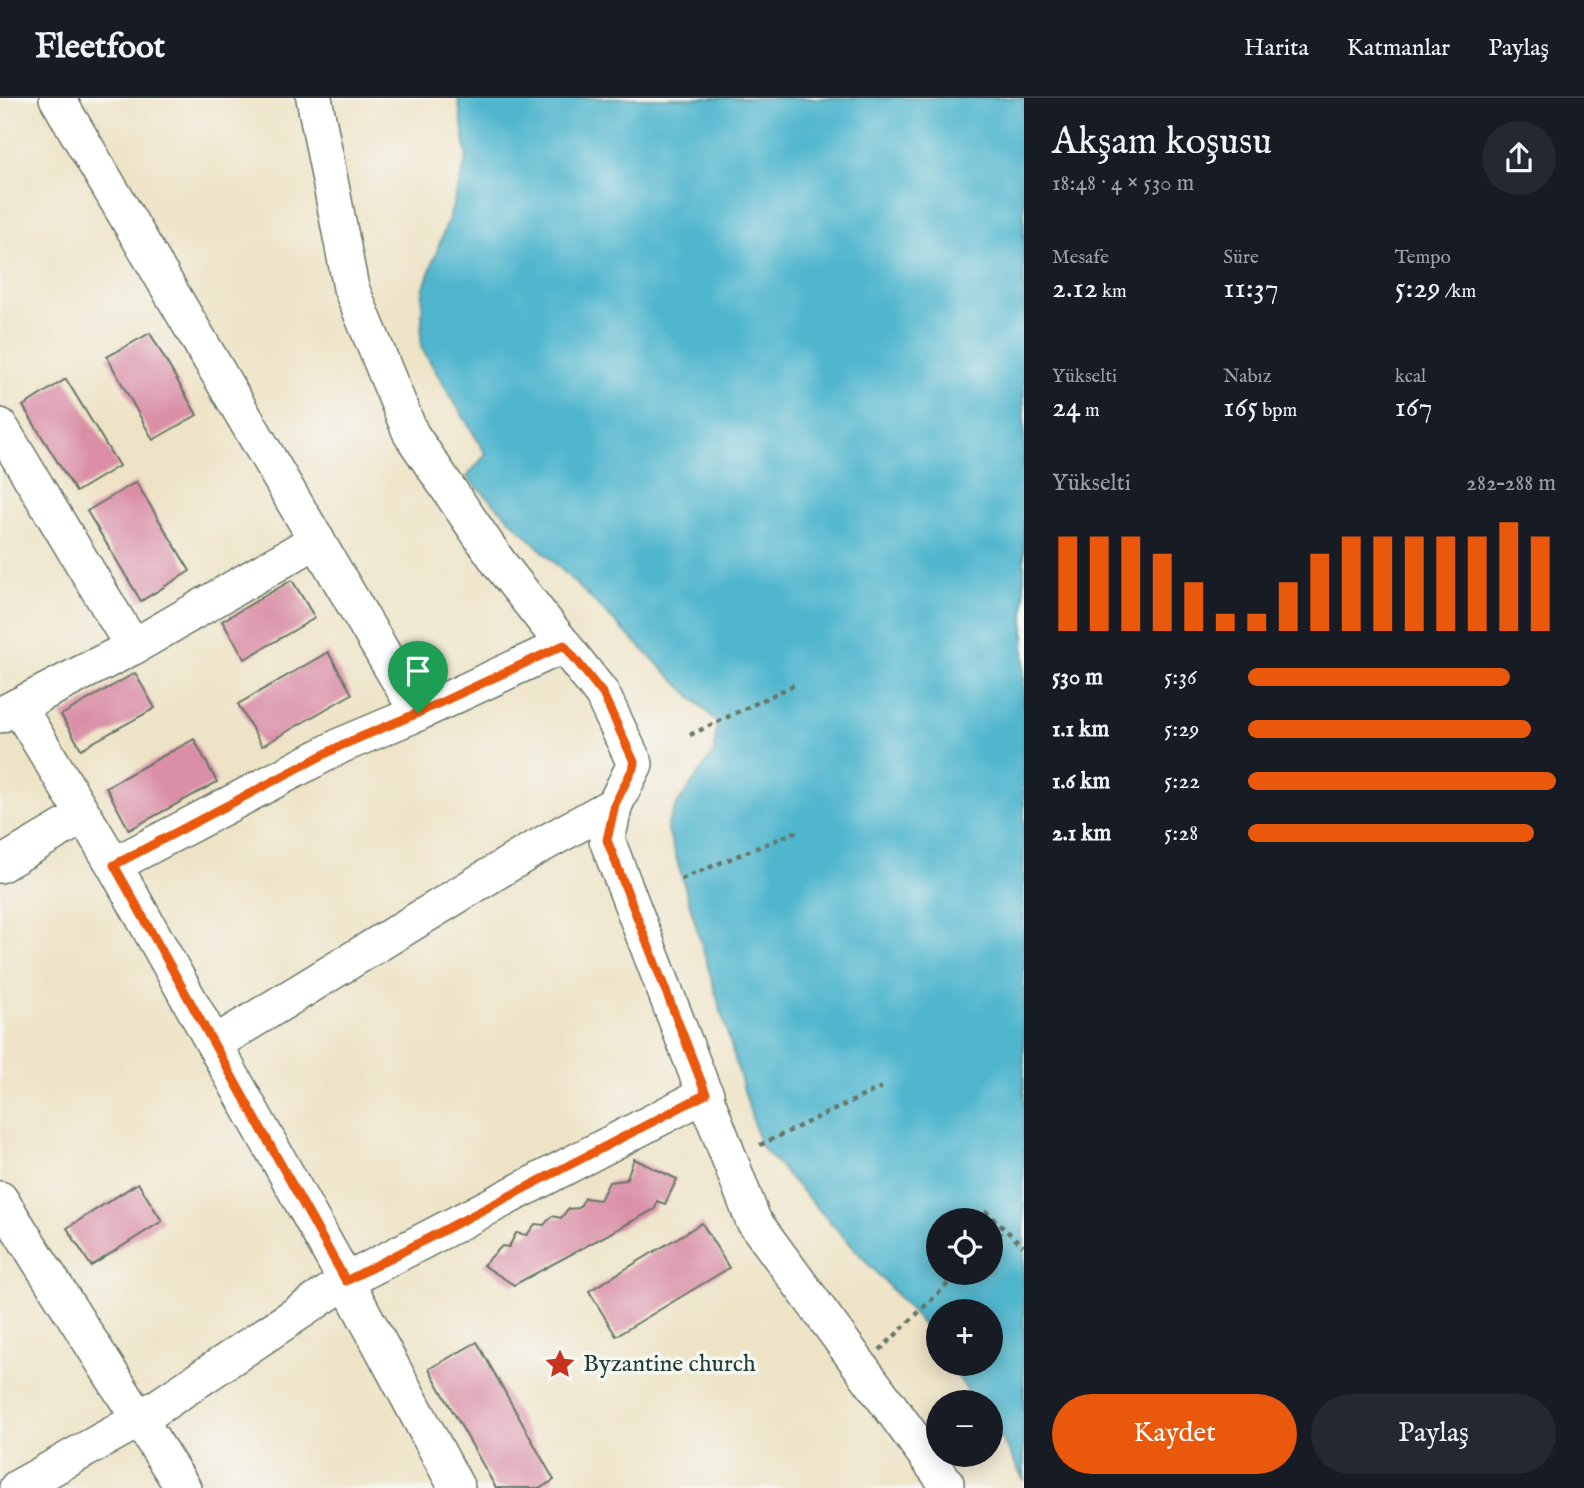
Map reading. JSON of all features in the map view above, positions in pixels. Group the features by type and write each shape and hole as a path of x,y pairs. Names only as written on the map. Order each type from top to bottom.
{"street":[{"path":"57,98 418,713"},
{"path":"314,98 351,288 411,434 499,563 603,694 635,764 615,804 607,840 753,1220 946,1483 946,1488"},
{"path":"0,426 133,647"},
{"path":"317,540 133,647 9,710 114,865 346,1281 457,1488"},
{"path":"114,865 342,745 564,645"},
{"path":"214,1044 527,853 615,804"},
{"path":"0,866 83,816"},
{"path":"17,1488 140,1419 346,1281 706,1094"},
{"path":"0,1199 183,1488"}],"path":[{"path":"690,735 796,684"},
{"path":"681,879 798,831"},
{"path":"760,1145 886,1085"},
{"path":"1005,1229 1023,1246"},
{"path":"877,1353 947,1285"}],"water":[{"path":"458,98 1024,98 1024,1481 1003,1442 1003,1390 967,1390 958,1376 1003,1376 1003,1299 926,1299 926,1331 915,1315 760,1145 667,826 675,808 714,752 717,722 467,477 486,454 421,347 423,290 467,157"}],"building":[{"path":"150,333 197,415 153,440 107,357"},
{"path":"66,379 119,466 76,492 23,406"},
{"path":"136,482 190,571 141,601 87,511"},
{"path":"292,580 315,618 245,659 222,621"},
{"path":"328,652 352,694 262,746 238,704"},
{"path":"135,673 155,708 81,749 61,715"},
{"path":"194,739 217,782 129,830 106,787"},
{"path":"634,1159 677,1179 665,1204 657,1201 655,1209 514,1285 483,1265 502,1246 509,1247 516,1233 527,1235 535,1224 544,1225 552,1216 561,1218 568,1209 579,1208 585,1198 600,1200 609,1182 626,1180"},
{"path":"138,1183 162,1221 91,1266 67,1228"},
{"path":"702,1223 729,1268 616,1336 589,1291"},
{"path":"477,1342 554,1480 540,1488 496,1488 429,1369"}],"place":[{"name":"Byzantine church","path":"560,1364"}],"route":[{"path":"564,645 603,694 635,764 615,804 607,840 706,1094 346,1281 114,865 342,745 418,713 564,645"}]}
